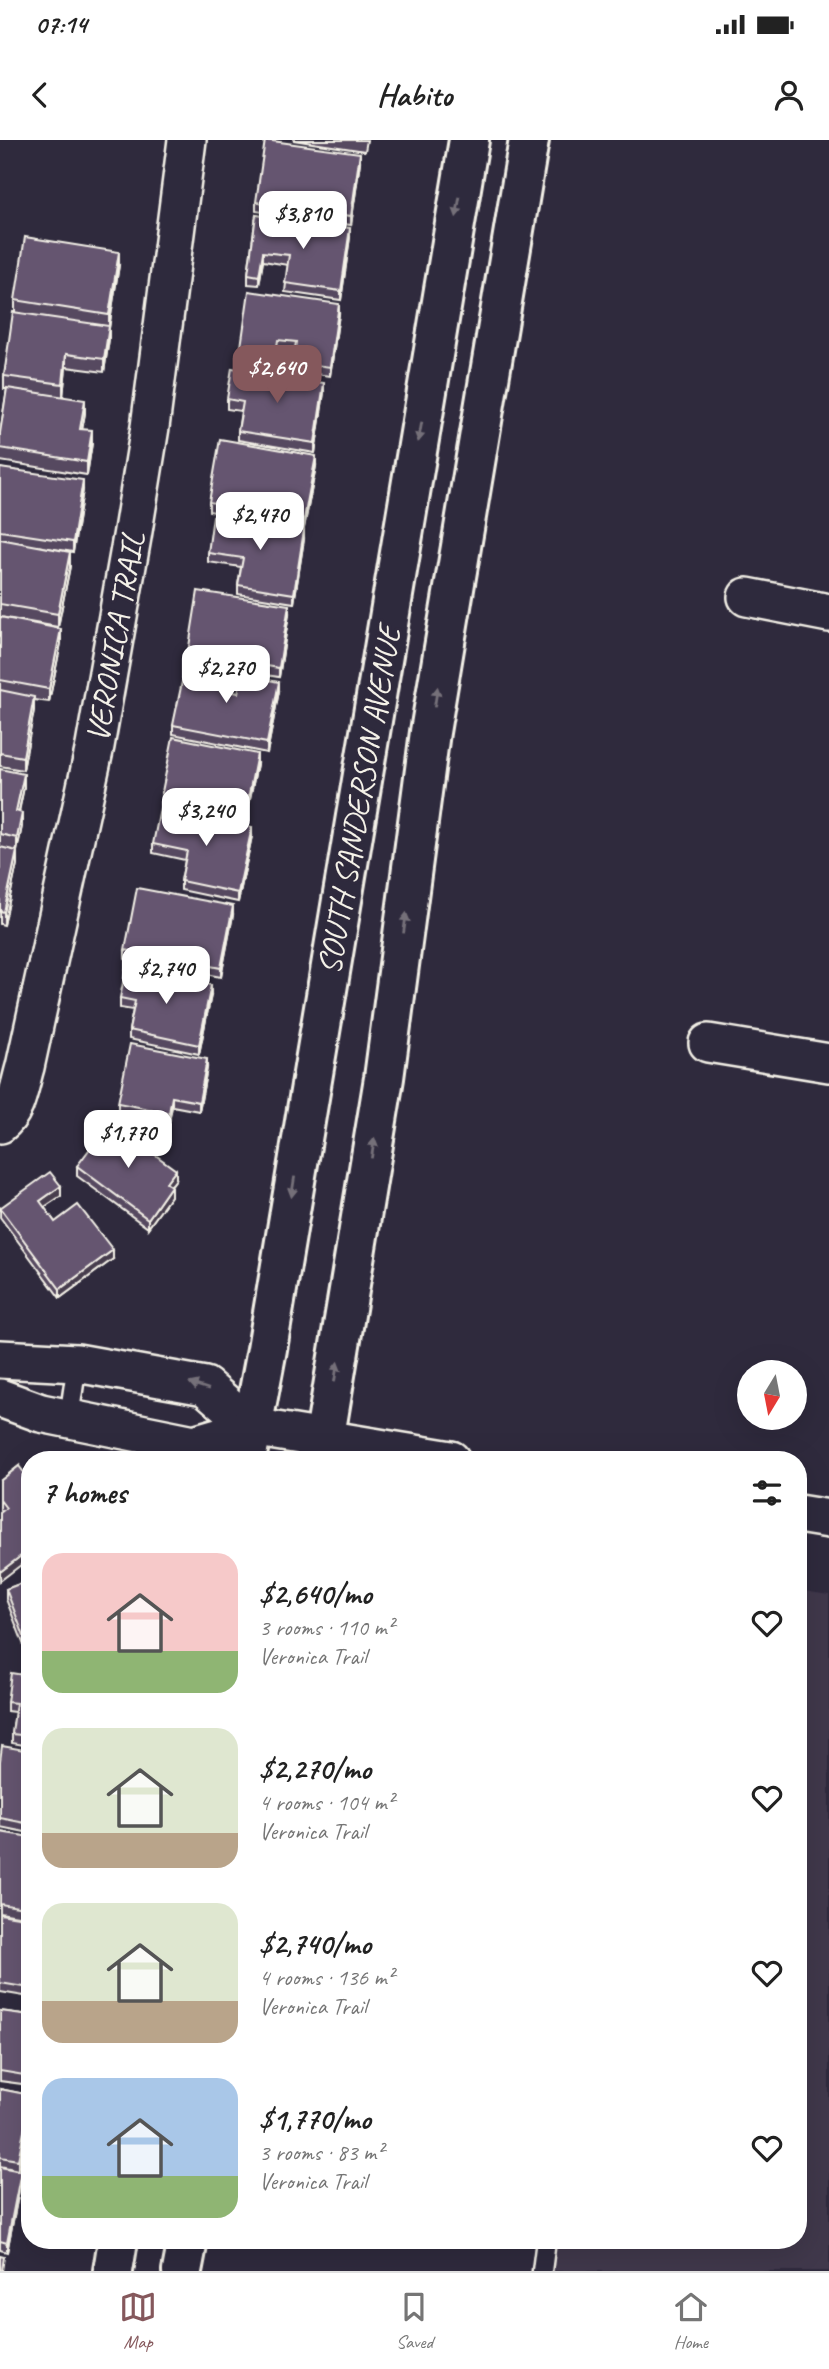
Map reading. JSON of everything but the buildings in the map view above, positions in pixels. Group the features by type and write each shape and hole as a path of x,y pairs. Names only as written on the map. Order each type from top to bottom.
{"main road":[{"name":"SOUTH SANDERSON AVENUE","path":"249,1443 469,140"},
{"name":"SOUTH SANDERSON AVENUE","path":"323,1450 384,1078 430,732 529,140"},
{"path":"113,2271 117,2249"},
{"path":"183,2271 187,2249"}],"street":[{"name":"VERONICA TRAIL","path":"0,1124 8,1118 15,1106 95,746 150,427 187,140"},
{"path":"747,597 829,613"},
{"path":"708,1043 829,1063"},
{"path":"0,1359 77,1363 205,1386 249,1443"},
{"path":"0,1398 41,1413 194,1444 249,1443 323,1450"},
{"path":"807,1515 829,1519"}],"lane":[{"path":"69,1419 77,1363"},
{"path":"542,2271 545,2249"}],"shaded area":[{"path":"807,1591 829,1595 829,2271 530,2271 534,2249 807,2249"}]}
